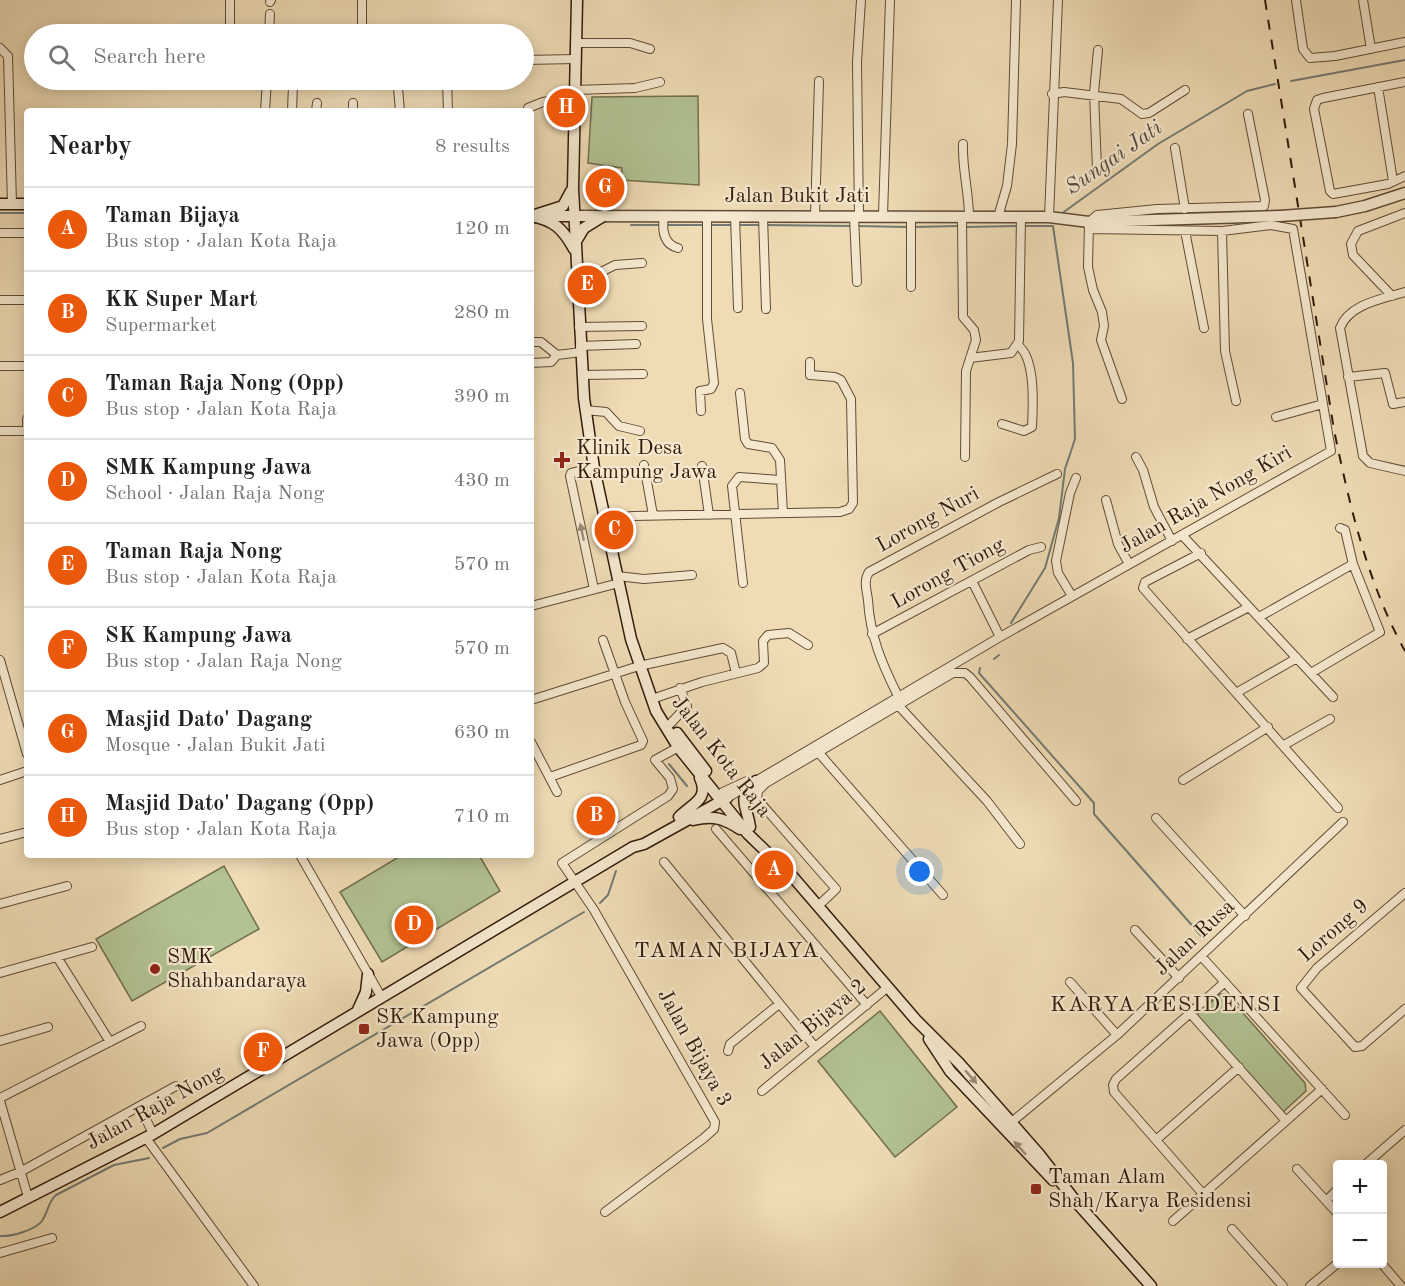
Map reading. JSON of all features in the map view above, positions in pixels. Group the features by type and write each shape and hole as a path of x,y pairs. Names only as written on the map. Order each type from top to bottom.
{"main road":[{"name":"Jalan Kota Raja","path":"577,0 573,188 585,410 594,468 618,580 639,666 653,701 670,724 681,745 749,830 916,1020 959,1063 1007,1126 1151,1286"},
{"path":"534,214 563,206 573,188"},
{"name":"Jalan Bukit Jati","path":"534,215 605,215 663,223 763,222 815,216 855,222 884,215 912,223 965,217 998,217 1021,224 1051,217 1089,225 1336,212 1365,206 1405,193"},
{"path":"6,204 24,204"},
{"path":"575,248 584,228 605,215"},
{"path":"534,216 552,221 564,231 575,248"},
{"path":"653,701 697,770 705,789 703,795 681,819"},
{"path":"697,770 722,796"},
{"path":"749,830 744,800 746,791 756,781"},
{"name":"Jalan Raja Nong","path":"0,1212 150,1136 576,882 633,847 640,838 722,796"},
{"path":"681,819 714,816 749,830"},
{"path":"356,1015 366,992 368,974"}],"street":[{"path":"230,24 231,0"},
{"path":"362,0 362,24"},
{"path":"857,282 855,222 857,62 861,0"},
{"path":"884,215 890,0"},
{"path":"1051,217 1052,94 1058,0"},
{"path":"1296,0 1303,49 1306,55 1316,59 1405,42"},
{"path":"1363,0 1371,49"},
{"path":"998,217 1007,186 1012,144 1017,54 1016,1"},
{"path":"270,14 270,24"},
{"path":"576,43 630,42 650,49"},
{"path":"0,48 8,56 6,204"},
{"path":"1097,169 1094,97 1098,50"},
{"path":"534,60 576,59"},
{"path":"815,216 819,81"},
{"path":"528,108 575,93 635,88 660,82"},
{"path":"1405,82 1323,98 1317,100 1314,109 1326,184 1333,194 1388,184 1405,176"},
{"path":"1378,87 1393,181"},
{"path":"265,108 266,90"},
{"path":"292,108 293,90"},
{"path":"398,90 400,108"},
{"path":"445,90 448,108"},
{"path":"1052,94 1064,92 1121,99 1142,114 1149,113 1185,90"},
{"path":"1122,399 1101,340 1104,326 1102,312 1093,290 1087,261 1089,225 1096,215 1264,206 1248,114"},
{"path":"963,144 962,168 969,191 965,217 963,317 974,330 976,340 966,371 965,457"},
{"path":"1175,148 1185,209"},
{"path":"1392,296 1353,255 1351,244 1358,231 1405,213"},
{"path":"701,411 700,391 711,389 714,383 707,319 706,222"},
{"path":"735,222 738,308"},
{"path":"763,222 766,309"},
{"path":"663,223 667,242 671,247 678,248"},
{"path":"912,223 912,287"},
{"path":"970,358 1011,353 1017,345 1021,224"},
{"name":"Jalan Raja Nong Kiri","path":"722,796 756,781 769,771 898,700 999,637 1331,450 1293,228 1271,225 1222,231 1185,231 1089,225"},
{"path":"1185,231 1204,328"},
{"path":"1222,231 1225,351 1236,401"},
{"path":"0,233 24,233"},
{"path":"577,278 595,275 615,266 642,263"},
{"path":"1405,292 1354,310 1344,317 1340,328 1363,456 1370,463 1405,471"},
{"path":"0,300 24,300"},
{"path":"579,327 642,326"},
{"path":"534,342 541,342 557,355"},
{"path":"534,363 551,362 557,355 580,349 636,344"},
{"path":"1002,424 1024,431 1032,427 1030,364 1024,350 1017,345"},
{"path":"605,519 653,515 840,512 849,509 853,502 851,399 841,380 835,377 810,375 810,362"},
{"path":"0,366 24,366"},
{"path":"1348,377 1385,373 1393,404 1405,402"},
{"path":"582,375 643,374"},
{"path":"740,393 745,439 748,444 772,448 777,452 783,513"},
{"path":"1276,417 1323,404"},
{"path":"585,410 606,412 619,426 640,431"},
{"path":"0,431 24,431"},
{"path":"1136,457 1143,470 1154,507 1172,541"},
{"path":"644,465 653,515"},
{"path":"702,466 709,515"},
{"path":"594,468 571,473 594,589"},
{"name":"Lorong Nuri","path":"1020,844 987,801 898,700 882,665 872,634 866,586 868,572 999,502 1057,474"},
{"path":"742,583 732,495 735,480 739,477 781,480"},
{"path":"1072,596 1058,573 1056,561 1070,494 1076,478"},
{"path":"1106,500 1118,544 1129,564"},
{"path":"1311,673 1380,632 1353,564 1345,530 1340,528"},
{"path":"1182,535 1202,553 1333,697"},
{"name":"Lorong Tiong","path":"872,634 1029,550 1041,547"},
{"path":"1202,553 1145,582 1143,588 1338,808"},
{"path":"1259,617 1353,564"},
{"path":"534,605 618,580 692,575"},
{"path":"972,581 999,637"},
{"path":"1187,639 1249,607"},
{"path":"653,701 680,688 759,668 764,663 763,641 768,635 789,633 808,645"},
{"path":"550,777 641,745 643,741 603,640"},
{"path":"534,699 639,666 723,648 731,653 736,673"},
{"path":"1236,693 1297,658"},
{"path":"0,660 24,744"},
{"path":"818,906 836,889 758,800 760,787 898,700 951,674 965,673 1076,801"},
{"path":"670,724 687,706 680,688"},
{"path":"1284,745 1330,719"},
{"path":"1183,780 1268,727"},
{"name":"Jalan Bijaya 3","path":"605,1212 704,1138 714,1129 714,1118 576,882 562,863 668,796 673,789 670,778 655,760 681,745"},
{"path":"534,748 557,792"},
{"path":"818,752 943,895"},
{"path":"722,796 769,771"},
{"path":"0,780 24,772"},
{"path":"1156,818 1245,916"},
{"name":"Jalan Rusa","path":"1007,1126 1117,1035 1343,822"},
{"path":"716,829 867,1005"},
{"path":"0,839 24,833"},
{"path":"302,858 382,998"},
{"path":"664,862 815,1047"},
{"path":"0,904 67,886"},
{"name":"Lorong 9","path":"1403,1015 1362,1046 1355,1047 1303,992 1302,983 1404,897"},
{"path":"1135,930 1179,978"},
{"path":"0,973 92,947"},
{"path":"57,957 110,1042"},
{"path":"1202,957 1346,1115"},
{"path":"1070,982 1117,1035"},
{"path":"1203,1194 1114,1092 1113,1085 1116,1079 1225,982"},
{"name":"Jalan Bijaya 2","path":"762,1091 888,987"},
{"path":"728,1051 730,1044 779,1004"},
{"path":"1190,1013 1286,1121"},
{"path":"28,1197 0,1100 141,1026"},
{"path":"0,1041 48,1027"},
{"path":"1156,1140 1239,1067"},
{"path":"0,1180 21,1172 176,1086"},
{"path":"1173,1221 1322,1089"},
{"path":"140,1106 150,1136 254,1286"},
{"path":"1371,1160 1405,1130"},
{"path":"1297,1169 1333,1209"},
{"path":"1326,1201 1333,1194"},
{"path":"1232,1229 1282,1286"},
{"path":"0,1253 52,1238"},
{"path":"1310,1286 1333,1267"},
{"path":"1386,1268 1401,1286"}],"green space":[{"path":"698,96 699,185 621,180 622,168 588,163 592,97"},
{"path":"397,858 481,858 500,891 382,962 340,892"},
{"path":"224,866 259,929 132,1001 96,939"},
{"path":"1220,994 1227,995 1305,1083 1306,1091 1282,1113 1196,1016"},
{"path":"880,1011 957,1107 895,1157 818,1061"}],"waterway":[{"name":"Sungai Jati","path":"1291,81 1405,60"},
{"name":"Sungai Jati","path":"1061,214 1158,144 1247,91 1275,84"},
{"name":"Sungai Jati","path":"0,213 24,213"},
{"name":"Sungai Jati","path":"534,223 539,223"},
{"name":"Sungai Jati","path":"631,225 704,225"},
{"name":"Sungai Jati","path":"709,225 734,225"},
{"name":"Sungai Jati","path":"739,225 761,225"},
{"name":"Sungai Jati","path":"766,225 851,226"},
{"name":"Sungai Jati","path":"856,226 908,227"},
{"name":"Sungai Jati","path":"913,227 959,226"},
{"name":"Sungai Jati","path":"966,227 1017,226"},
{"name":"Sungai Jati","path":"1023,226 1053,226"},
{"path":"1011,623 1045,568 1059,518 1065,469 1075,439 1073,363 1053,226"},
{"path":"994,659 999,655"},
{"path":"980,668 979,673 1094,803 1094,814 1204,939"},
{"path":"669,764 687,786"},
{"path":"600,903 608,895 616,871"},
{"path":"163,1148 180,1139 207,1133 584,912"},
{"path":"0,1236 22,1232 39,1224 56,1195 114,1165 149,1158"}],"railway":[{"path":"1265,0 1340,459 1353,516 1370,571 1405,651"}],"place":[{"name":"Masjid Dato' Dagang (Opp)","path":"566,108"},
{"name":"Masjid Dato' Dagang","path":"605,188"},
{"name":"Taman Raja Nong","path":"587,285"},
{"name":"Klinik Desa Kampung Jawa","path":"562,460"},
{"name":"Taman Raja Nong (Opp)","path":"614,530"},
{"name":"KK Super Mart","path":"596,816"},
{"name":"Taman Bijaya","path":"774,870"},
{"name":"SMK Kampung Jawa","path":"414,925"},
{"name":"SMK Shahbandaraya","path":"155,969"},
{"name":"SK Kampung Jawa (Opp)","path":"364,1029"},
{"name":"SK Kampung Jawa","path":"263,1052"},
{"name":"Taman Alam Shah/Karya Residensi","path":"1036,1189"}],"district":[{"name":"TAMAN BIJAYA","path":"727,951"},
{"name":"KARYA RESIDENSI","path":"1166,1005"}]}
